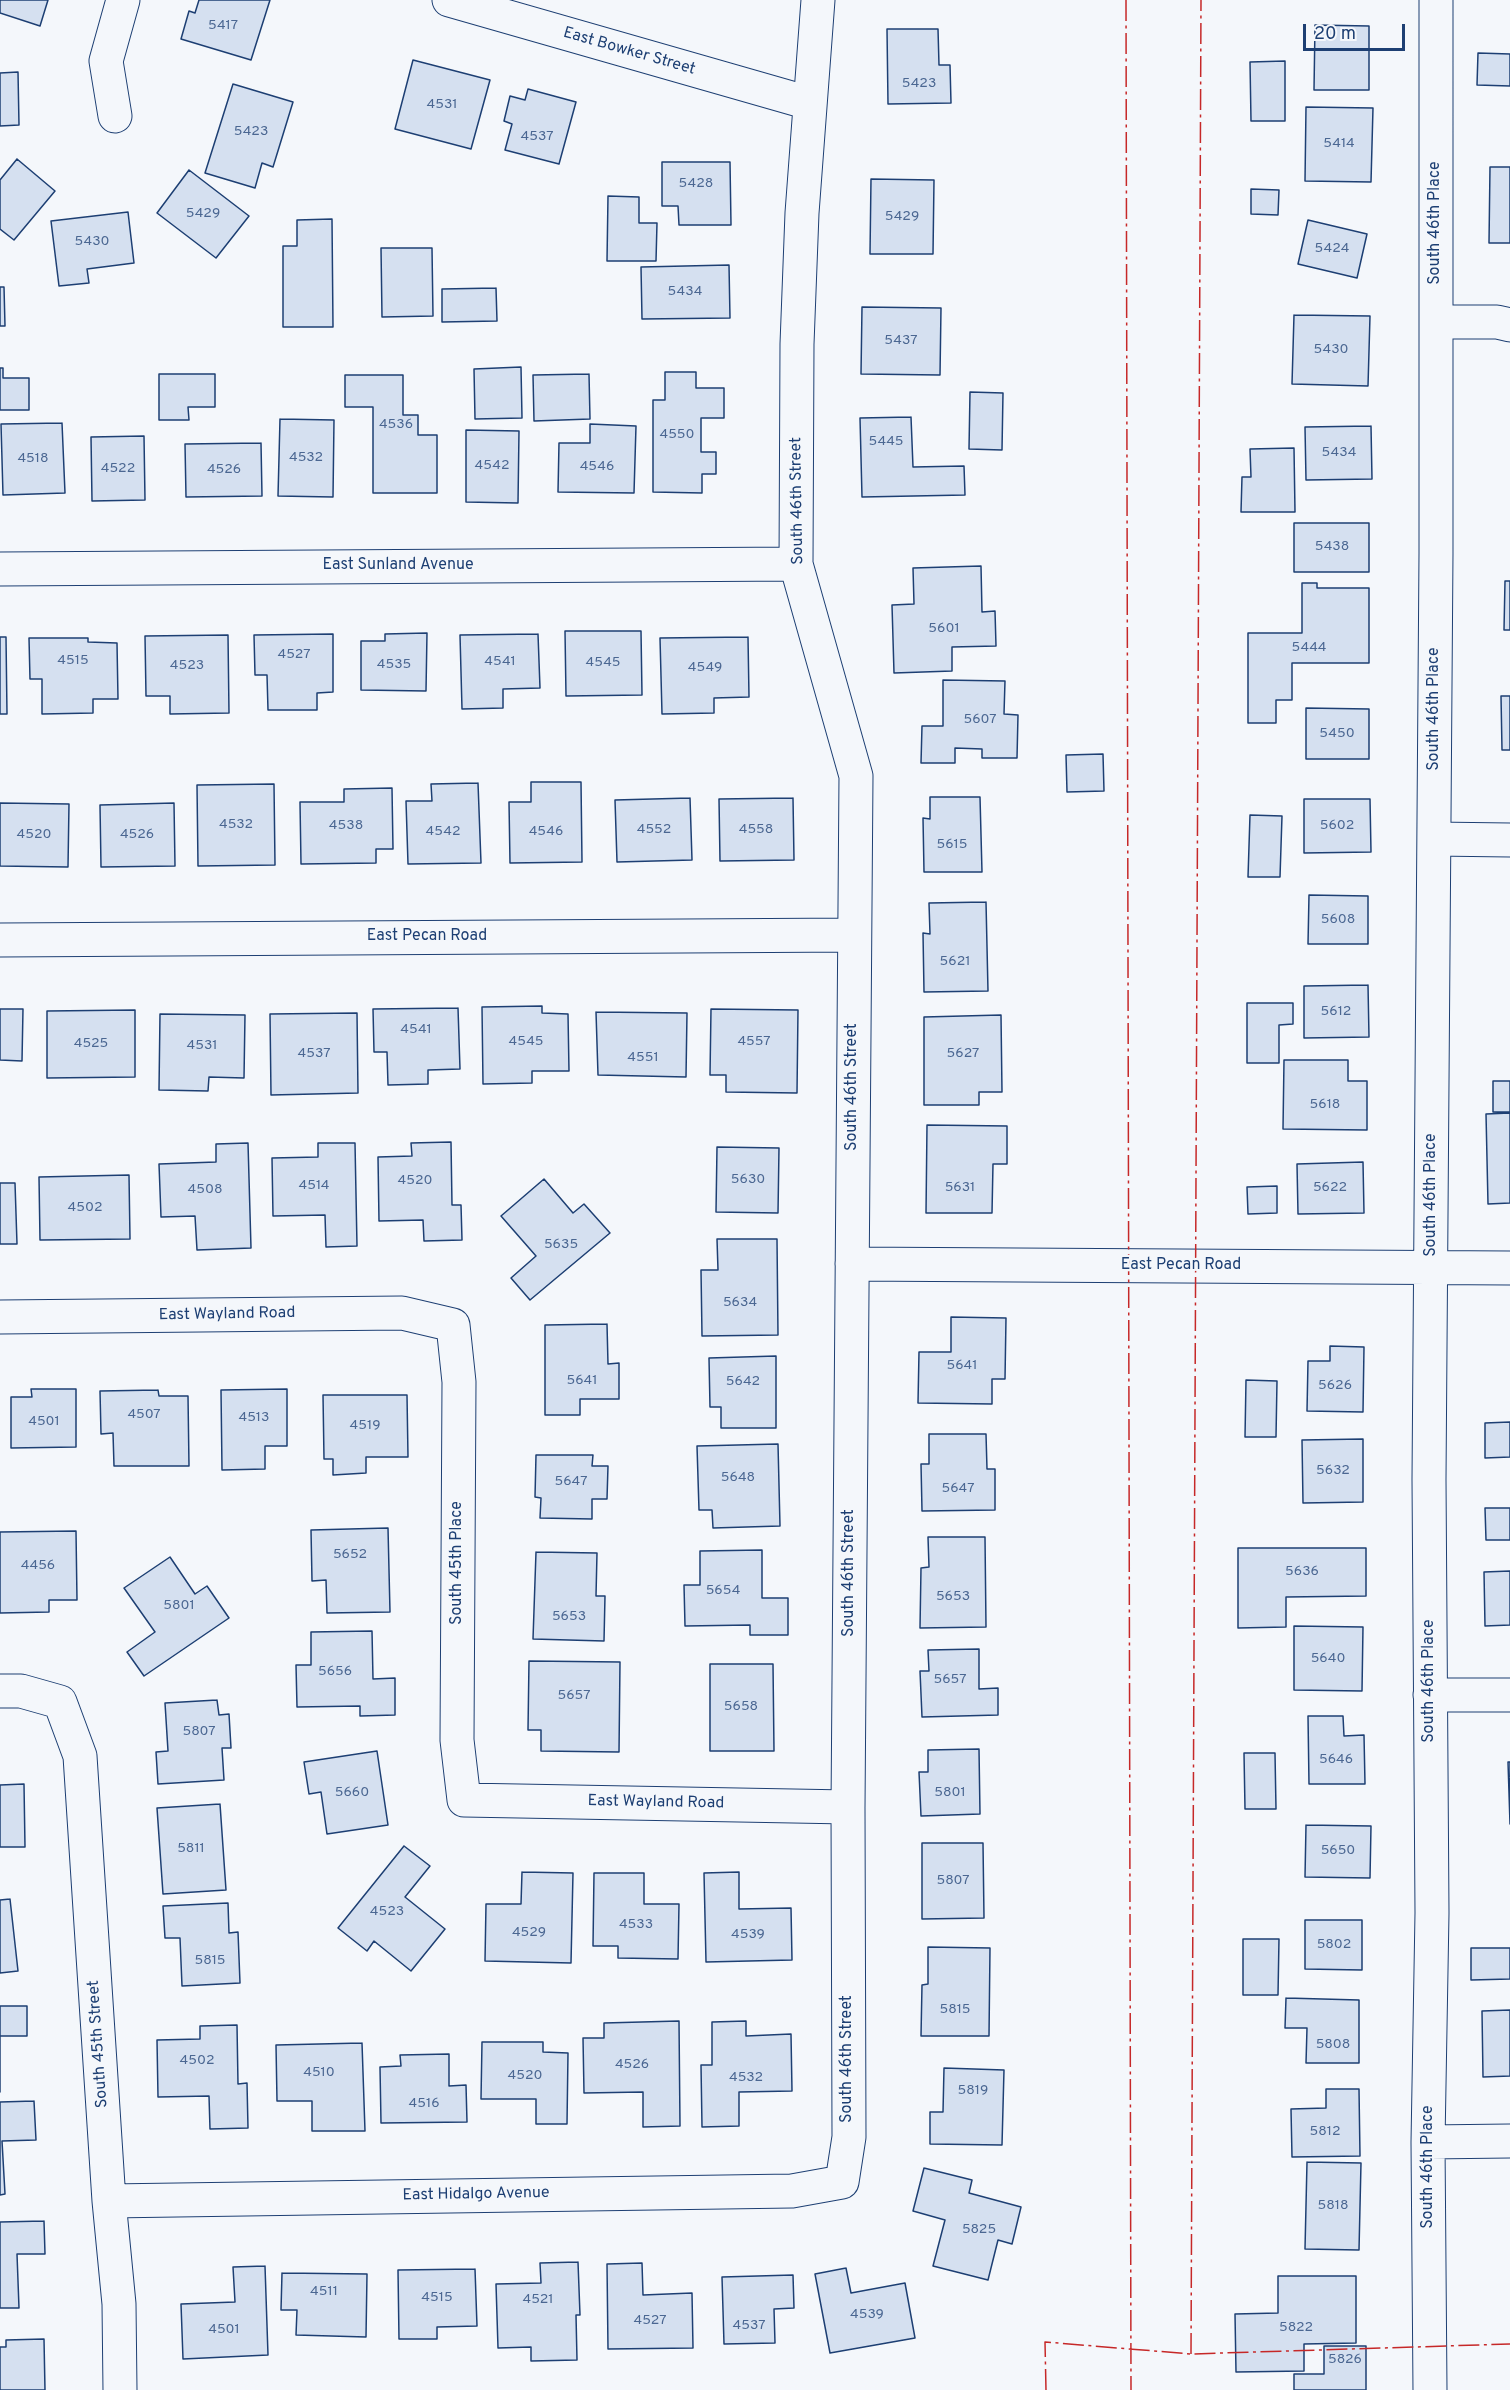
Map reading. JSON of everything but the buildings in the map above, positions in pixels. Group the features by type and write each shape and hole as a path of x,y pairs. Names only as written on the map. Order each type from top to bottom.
{"street":[{"path":"115,116 106,61 123,0"},
{"name":"East Bowker Street","path":"449,0 809,103"},
{"name":"South 46th Street","path":"818,0 802,213 797,332 796,564 856,776 848,1807 849,2137 842,2182"},
{"name":"South 46th Place","path":"1430,2390 1428,2142 1432,1913 1430,1695 1436,0"},
{"path":"1436,322 1497,322 1510,325"},
{"name":"East Sunland Avenue","path":"0,569 796,564"},
{"path":"1434,839 1510,840"},
{"name":"East Pecan Road","path":"0,940 854,934"},
{"name":"East Pecan Road","path":"852,1264 1510,1269"},
{"name":"East Wayland Road","path":"0,1317 402,1313 453,1325"},
{"name":"South 45th Place","path":"453,1325 459,1382 457,1740 464,1800"},
{"name":"South 45th Street","path":"0,1691 21,1691 60,1702 80,1756 109,2201 119,2304 120,2390"},
{"path":"1430,1695 1510,1695"},
{"name":"East Wayland Road","path":"464,1800 848,1807"},
{"path":"1428,2142 1510,2141"},
{"name":"East Hidalgo Avenue","path":"109,2201 792,2190 842,2182"}],"power":[{"path":"1126,0 1131,2390"},
{"path":"1191,2354 1201,0"},
{"path":"1046,2390 1045,2342 1191,2354 1510,2344"}]}
